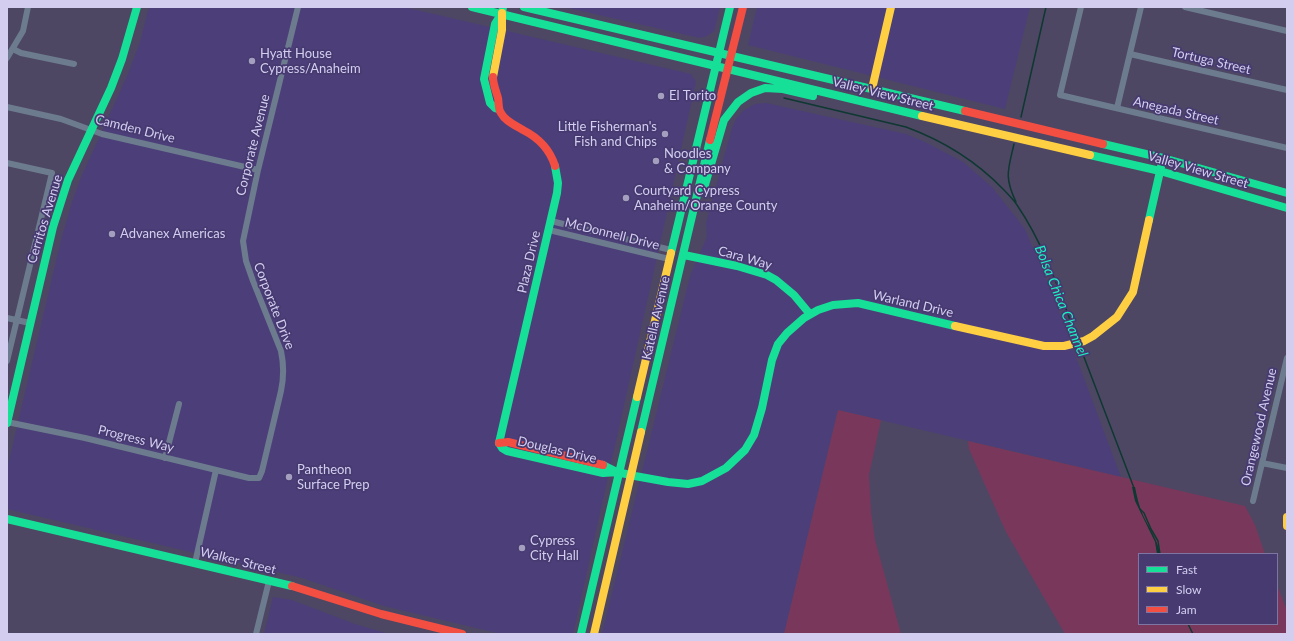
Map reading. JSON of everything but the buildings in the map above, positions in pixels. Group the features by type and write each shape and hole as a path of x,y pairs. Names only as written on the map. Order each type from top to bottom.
{"main road":[{"name":"Cerritos Avenue","path":"7,422 60,200 122,60 137,7"},
{"name":"Valley View Street","path":"472,7 502,10 716,66 862,102 1160,171 1287,208"},
{"name":"Valley View Street","path":"524,7 1163,158 1287,193"},
{"name":"Katella Avenue","path":"582,634 671,250 730,7"},
{"name":"Katella Avenue","path":"594,634 743,7"},
{"path":"872,89 890,7"},
{"name":"Plaza Drive","path":"499,443 550,225 558,183 557,172 549,151 540,141 511,123 502,115 499,109 494,108 490,103 484,79 495,24 502,10"},
{"path":"696,203 706,184 724,120 732,107 745,96 760,89 775,88 851,103 862,102"},
{"name":"Warland Drive","path":"631,475 674,483 693,484 723,471 742,454 750,443 757,425 773,356 778,344 809,313 819,308 837,303 858,303 1044,346 1058,347 1075,344 1093,336 1117,317 1133,292 1163,158"},
{"path":"675,234 680,251 684,255"},
{"path":"671,250 676,254 677,260 681,267"},
{"name":"Cara Way","path":"684,255 737,266 767,275 776,280 794,295 809,313"},
{"name":"Douglas Drive","path":"499,443 515,443 606,466 619,472 631,475"},
{"path":"1287,517 1287,526"},
{"name":"Walker Street","path":"7,519 292,586 381,614 462,634"}],"street":[{"path":"7,58 23,31 28,7"},
{"name":"Corporate Avenue","path":"243,242 258,170 298,7"},
{"name":"Anegada Street","path":"1081,7 1060,94 1287,148"},
{"path":"1117,108 1141,7"},
{"path":"1185,7 1287,31"},
{"path":"13,49 20,53 74,64"},
{"name":"Tortuga Street","path":"1130,54 1287,90"},
{"name":"Camden Drive","path":"7,108 61,119 91,130 258,170"},
{"path":"7,163 52,174 7,361"},
{"name":"McDonnell Drive","path":"550,225 671,250"},
{"name":"McDonnell Drive","path":"550,225 669,259"},
{"name":"Corporate Drive","path":"243,242 250,275 281,351 284,364 284,379 262,471 258,478"},
{"path":"7,318 30,323"},
{"name":"Orangewood Avenue","path":"1253,501 1287,358"},
{"path":"165,458 179,404"},
{"name":"Progress Way","path":"7,422 83,438 249,478 258,478"},
{"path":"1262,463 1287,468"},
{"path":"195,563 216,470"},
{"path":"256,634 269,581"}],"shaded area":[{"path":"149,7 404,7 691,74 696,82 573,634 501,634 384,606 302,578 7,509 7,469 61,240 82,175 128,74 140,42"},
{"path":"564,7 720,7 714,31 707,36 700,38"},
{"path":"757,7 1030,7 1005,109 748,45"},
{"path":"766,103 906,134 963,162 992,187 1025,229 1055,301 1121,477 838,410 784,634 602,634 690,276 707,237 706,223 732,128 736,119 743,111 755,104"},
{"path":"838,410 881,420 869,475 871,512 875,540 901,634 784,634"},
{"path":"968,441 1245,506 1255,525 1265,553 1138,553 1138,625 1278,625 1278,588 1287,611 1287,634 1065,634 1006,532 969,449"},
{"path":"1132,487 1135,487 1145,520 1155,539 1160,553 1157,553 1155,542 1135,501"},
{"path":"273,597 292,600 355,624 389,634 264,634"}],"waterway":[{"path":"1021,117 1046,7"},
{"name":"Bolsa Chica Channel","path":"784,98 906,127 920,132 958,152 981,169 1010,197 1027,221 1044,253 1077,339"},
{"path":"1014,144 1008,173 1010,186 1016,202"},
{"name":"Bolsa Chica Channel","path":"1079,344 1134,488"},
{"name":"Bolsa Chica Channel","path":"1140,509 1144,513 1158,541 1160,553"},
{"name":"Bolsa Chica Channel","path":"1188,625 1193,634"}],"traffic: fast":[{"path":"7,423 53,227 68,180 111,88 122,59 137,7"},
{"path":"472,7 922,116"},
{"path":"499,109 495,108 490,103 484,79 495,24 502,13 503,7"},
{"path":"524,7 965,111"},
{"path":"671,253 730,7"},
{"path":"704,188 724,120 738,102 751,93 765,88 783,89 813,96"},
{"path":"641,432 710,140"},
{"path":"1103,144 1163,158 1287,193"},
{"path":"1090,155 1160,171 1287,208"},
{"path":"1149,220 1163,158"},
{"path":"499,443 557,193 558,183 555,166"},
{"path":"684,255 737,266 767,275 776,280 794,295 809,313"},
{"path":"603,465 617,472 668,482 688,484 702,481 726,468 745,450 754,435 762,408 772,360 778,344 787,333 804,318 818,310 833,305 858,303 955,326"},
{"path":"581,634 637,397"},
{"path":"499,443 502,448 507,451 603,473 618,472"},
{"path":"7,519 292,586"}],"traffic: slow":[{"path":"872,89 891,7"},
{"path":"493,77 502,30 502,13"},
{"path":"922,116 1090,155"},
{"path":"955,326 1044,346 1064,346 1084,341 1093,336 1117,317 1133,292 1149,220"},
{"path":"637,397 671,253"},
{"path":"594,634 641,432"},
{"path":"1287,517 1287,526"}],"traffic: jam":[{"path":"710,140 743,7"},
{"path":"493,77 499,110 503,116 510,123 529,133 539,141 547,150 555,166"},
{"path":"965,111 1103,144"},
{"path":"499,443 508,442 603,465"},
{"path":"292,586 381,614 462,634"}],"place":[{"name":"Hyatt House Cypress/Anaheim","path":"252,61"},
{"name":"El Torito","path":"661,96"},
{"name":"Little Fisherman's Fish and Chips","path":"665,134"},
{"name":"Noodles & Company","path":"656,161"},
{"name":"Courtyard Cypress Anaheim/Orange County","path":"626,198"},
{"name":"Advanex Americas","path":"112,234"},
{"name":"Pantheon Surface Prep","path":"289,477"},
{"name":"Cypress City Hall","path":"522,548"}]}
